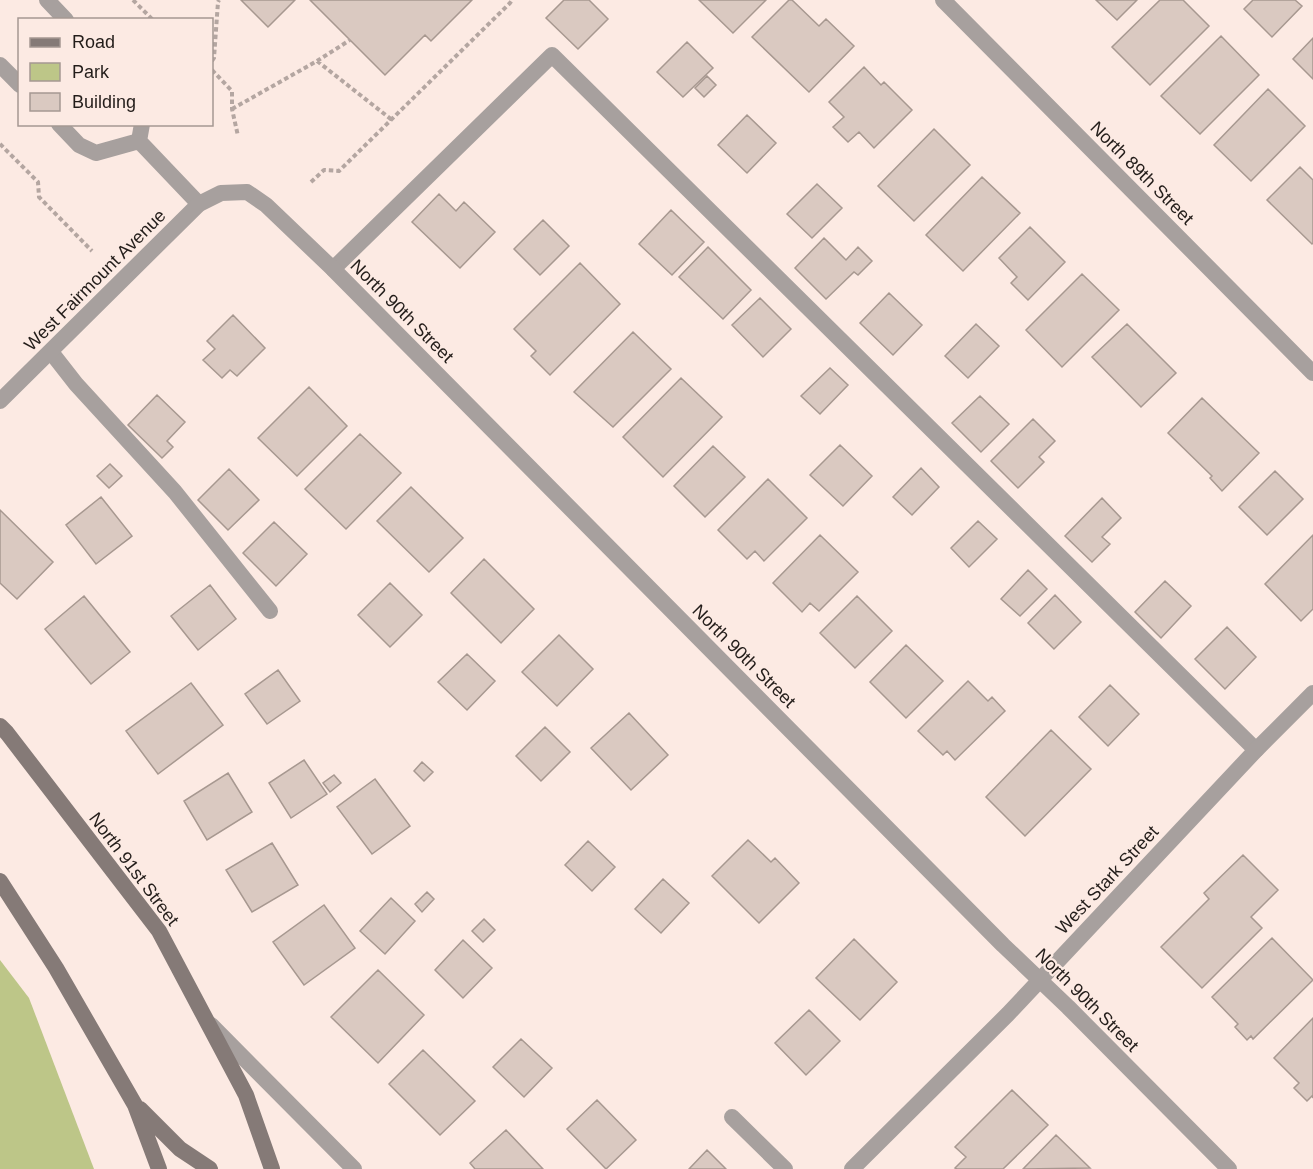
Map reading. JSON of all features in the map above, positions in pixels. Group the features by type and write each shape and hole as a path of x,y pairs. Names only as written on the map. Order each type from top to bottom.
{"main road":[{"name":"North 91st Street","path":"0,726 159,931 205,1019"},
{"path":"0,881 56,968 135,1105 159,1169"},
{"path":"205,1019 246,1095 272,1169"},
{"path":"135,1105 180,1149 210,1169"}],"street":[{"path":"47,0 64,18"},
{"name":"North 89th Street","path":"942,0 1313,373"},
{"path":"333,269 552,55 1256,750"},
{"path":"0,65 18,83"},
{"path":"61,126 79,145 96,153 139,141"},
{"path":"139,141 142,126"},
{"path":"139,141 199,204"},
{"name":"North 90th Street","path":"221,193 247,192 266,206 333,269 1229,1169"},
{"name":"West Fairmount Avenue","path":"0,402 199,204 221,193"},
{"path":"51,352 76,384 174,492 270,611"},
{"name":"West Stark Street","path":"852,1169 1000,1022 1256,750 1313,693"},
{"name":"North 91st Street","path":"205,1019 354,1169"},
{"path":"732,1117 785,1169"}],"path":[{"path":"133,0 151,18"},
{"path":"213,60 219,0"},
{"path":"311,182 324,170 339,171 512,0"},
{"path":"232,109 350,40"},
{"path":"317,61 392,120"},
{"path":"213,71 232,91 232,109 238,136"},
{"path":"0,144 38,182 39,197 92,251"}],"green space":[{"path":"0,960 29,998 94,1169 0,1169"}],"building":[{"path":"241,0 295,0 268,27"},
{"path":"310,0 472,0 431,41 425,35 385,75"},
{"path":"564,0 589,0 608,19 578,49 546,18"},
{"path":"699,0 766,0 733,33"},
{"path":"789,0 792,0 819,26 826,19 854,46 809,92 752,37"},
{"path":"1096,0 1137,0 1117,20"},
{"path":"1160,0 1183,0 1209,26 1150,85 1112,47"},
{"path":"1253,0 1295,0 1302,6 1272,37 1244,9"},
{"path":"1221,36 1259,75 1200,134 1161,96"},
{"path":"1313,38 1313,79 1293,59"},
{"path":"687,42 713,68 683,97 657,72"},
{"path":"864,67 881,85 884,82 912,110 874,148 859,132 848,142 833,127 844,117 829,102"},
{"path":"707,76 716,85 704,97 695,88"},
{"path":"1268,89 1305,126 1251,181 1214,145"},
{"path":"747,115 776,143 747,173 718,145"},
{"path":"934,129 970,165 914,221 878,186"},
{"path":"1300,167 1313,180 1312,244 1267,200"},
{"path":"982,177 1020,213 963,271 926,235"},
{"path":"817,184 842,208 812,238 787,214"},
{"path":"439,194 456,211 464,202 495,232 460,268 412,222"},
{"path":"671,210 704,242 672,275 639,244"},
{"path":"543,220 569,246 540,275 514,249"},
{"path":"1030,227 1065,262 1028,300 1011,283 1017,277 999,258"},
{"path":"824,238 846,260 858,247 872,261 858,275 854,272 826,299 795,268"},
{"path":"708,247 751,290 723,319 679,277"},
{"path":"580,263 620,304 550,375 531,356 536,351 514,329"},
{"path":"1082,274 1119,310 1062,367 1026,330"},
{"path":"889,293 922,325 893,355 860,323"},
{"path":"760,298 791,329 763,357 732,325"},
{"path":"233,315 265,348 237,376 230,370 222,378 203,360 215,349 207,341"},
{"path":"976,324 999,346 968,378 945,356"},
{"path":"1127,324 1176,373 1141,407 1092,357"},
{"path":"633,332 671,369 613,427 574,392"},
{"path":"830,368 848,385 820,414 801,396"},
{"path":"681,378 722,417 663,477 623,437"},
{"path":"309,387 347,426 297,476 258,438"},
{"path":"157,395 185,422 167,441 173,447 162,458 128,425"},
{"path":"980,396 1009,424 981,452 952,423"},
{"path":"1202,398 1259,453 1222,491 1210,478 1212,476 1168,433"},
{"path":"1033,419 1055,441 1039,457 1044,462 1018,488 991,461"},
{"path":"360,434 401,473 346,529 305,489"},
{"path":"840,445 872,476 843,506 810,475"},
{"path":"713,446 745,477 705,517 674,486"},
{"path":"110,464 122,476 109,488 97,476"},
{"path":"921,468 939,487 912,515 893,497"},
{"path":"229,469 259,500 228,530 198,500"},
{"path":"1275,471 1303,499 1267,535 1239,507"},
{"path":"768,479 807,518 764,561 755,551 747,559 718,530"},
{"path":"411,487 463,538 429,572 377,521"},
{"path":"101,497 132,536 96,564 66,525"},
{"path":"1102,498 1121,518 1102,537 1110,544 1092,562 1065,536"},
{"path":"0,510 53,562 17,599 0,583"},
{"path":"978,521 997,539 969,567 951,548"},
{"path":"274,522 307,554 276,586 243,553"},
{"path":"820,535 858,572 819,611 810,603 802,612 773,583"},
{"path":"1313,535 1313,609 1301,621 1265,584"},
{"path":"484,559 534,609 501,643 451,593"},
{"path":"1028,570 1047,589 1020,616 1001,599"},
{"path":"1165,581 1191,606 1161,638 1135,612"},
{"path":"390,583 422,615 390,647 358,615"},
{"path":"210,585 236,619 198,650 171,616"},
{"path":"1055,595 1081,622 1054,649 1028,623"},
{"path":"84,596 130,652 91,684 45,629"},
{"path":"857,596 892,631 855,668 820,633"},
{"path":"1227,627 1256,657 1225,689 1195,659"},
{"path":"559,635 593,669 557,706 522,672"},
{"path":"906,645 943,681 906,718 870,682"},
{"path":"467,654 495,681 467,710 438,682"},
{"path":"278,670 300,701 267,724 245,694"},
{"path":"968,681 988,701 992,697 1005,711 955,760 947,751 943,755 918,731"},
{"path":"191,683 223,725 158,774 126,731"},
{"path":"1110,685 1139,714 1108,746 1079,717"},
{"path":"629,713 668,755 631,790 591,748"},
{"path":"545,727 570,752 541,781 516,756"},
{"path":"1051,730 1091,769 1025,836 986,797"},
{"path":"304,760 327,794 291,818 269,783"},
{"path":"422,762 433,772 424,781 414,771"},
{"path":"228,773 252,812 207,840 184,801"},
{"path":"334,775 341,783 330,792 323,783"},
{"path":"375,779 410,826 372,854 337,807"},
{"path":"748,840 771,862 775,858 799,883 759,923 712,876"},
{"path":"588,841 615,867 592,891 565,865"},
{"path":"272,843 298,885 252,912 226,870"},
{"path":"1243,855 1278,890 1251,917 1262,928 1202,988 1161,947 1209,899 1204,893"},
{"path":"663,879 689,903 661,933 635,909"},
{"path":"427,892 434,899 422,912 415,904"},
{"path":"391,898 415,921 385,954 360,931"},
{"path":"324,905 355,948 304,985 273,942"},
{"path":"484,919 495,930 483,942 472,931"},
{"path":"1272,938 1313,980 1253,1039 1251,1036 1247,1040 1235,1027 1238,1024 1212,997"},
{"path":"854,939 897,982 860,1020 816,978"},
{"path":"463,940 492,968 463,998 435,970"},
{"path":"378,970 424,1015 378,1063 331,1017"},
{"path":"809,1010 840,1041 806,1075 775,1043"},
{"path":"1313,1018 1313,1098 1312,1096 1307,1101 1294,1088 1299,1083 1274,1058"},
{"path":"521,1039 552,1068 524,1097 493,1067"},
{"path":"423,1050 475,1101 440,1135 389,1084"},
{"path":"1012,1090 1048,1125 1003,1169 955,1168 966,1157 955,1147"},
{"path":"597,1100 636,1140 606,1169 567,1129"},
{"path":"506,1130 543,1169 475,1169 470,1163"},
{"path":"1056,1135 1090,1168 1023,1169"},
{"path":"707,1150 726,1169 689,1169"}]}
